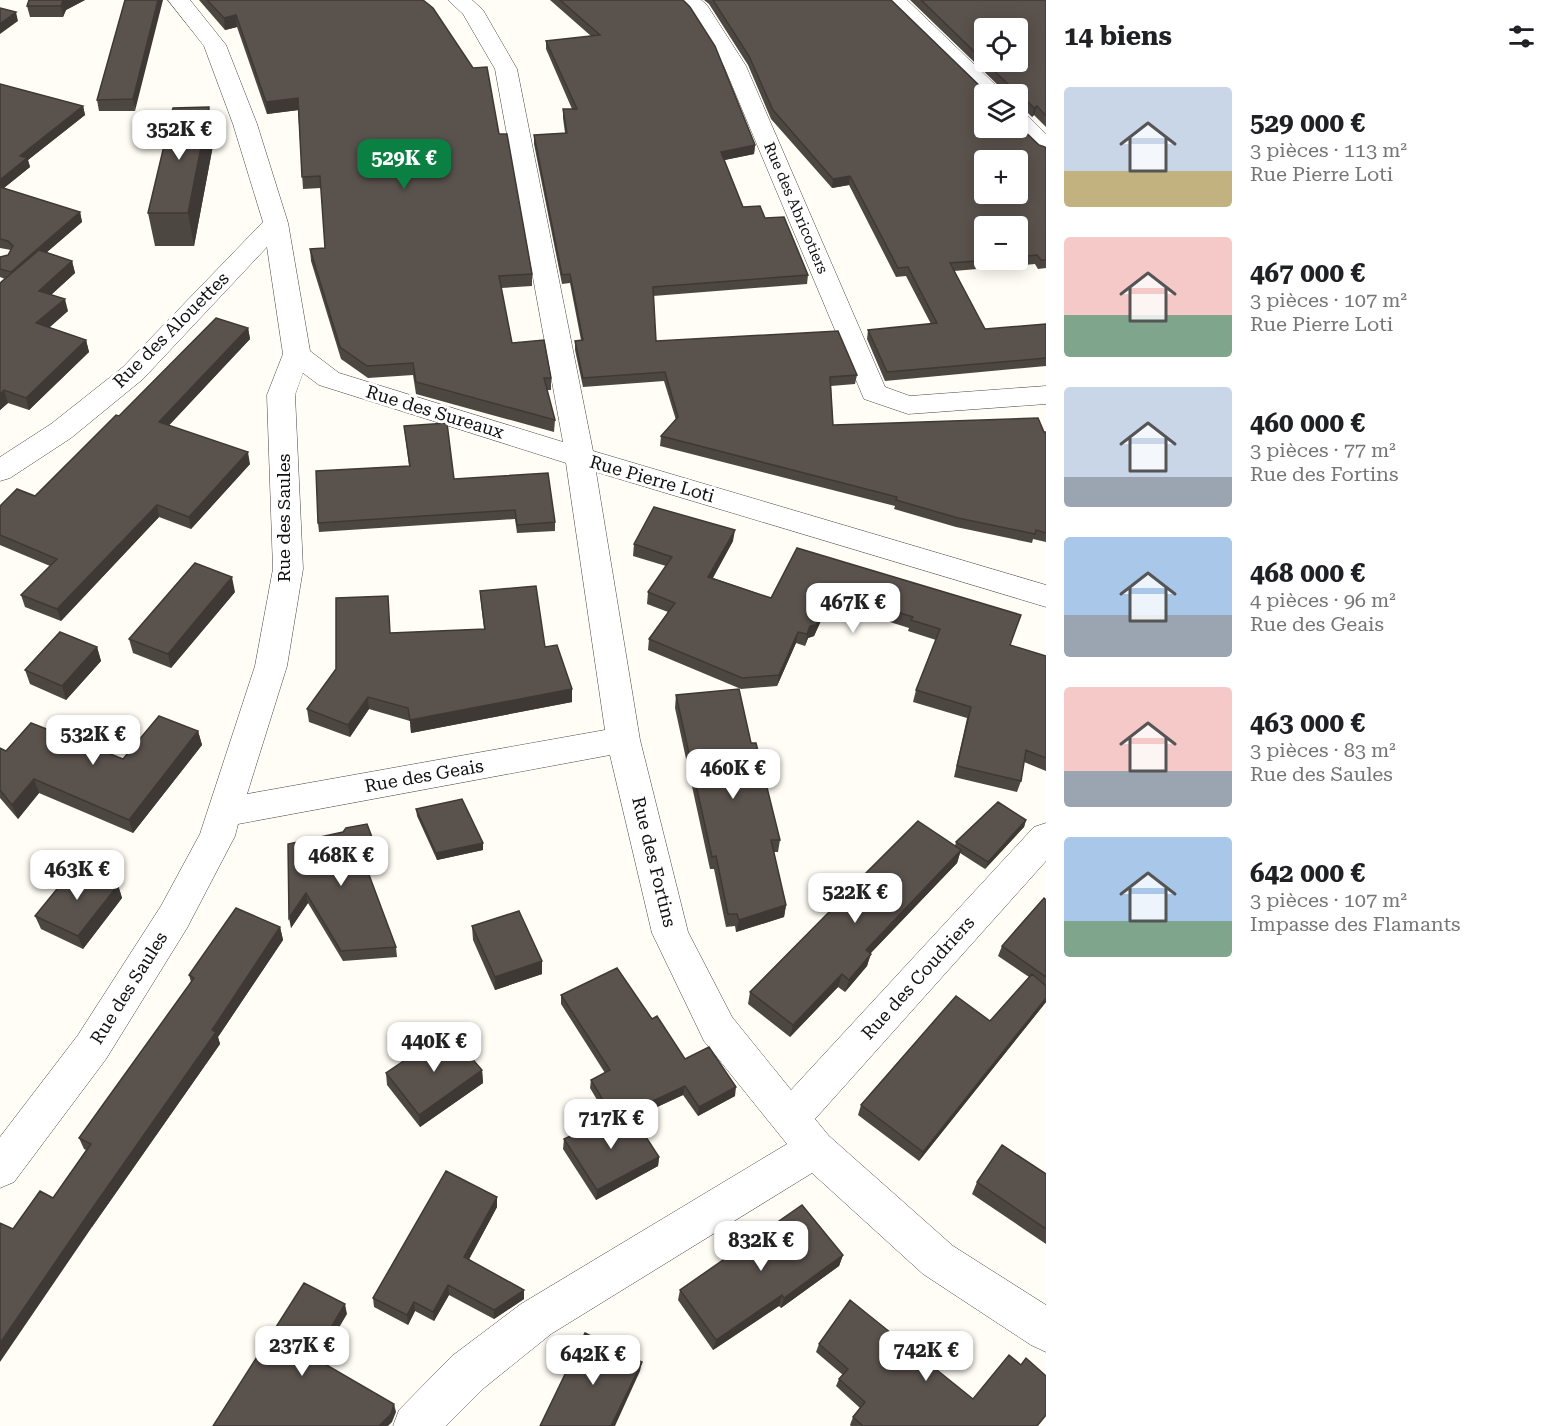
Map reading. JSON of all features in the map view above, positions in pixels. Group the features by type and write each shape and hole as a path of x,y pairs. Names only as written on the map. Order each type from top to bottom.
{"street":[{"path":"178,0 215,45 245,124 276,223 297,354"},
{"name":"Rue Pierre Loti","path":"459,0 472,10 506,69 579,457 1046,596"},
{"name":"Rue des Abricotiers","path":"688,0 699,10 735,66 874,393 908,405 1046,396"},
{"path":"895,0 983,84"},
{"path":"1028,129 1046,147"},
{"name":"Rue des Alouettes","path":"0,471 61,431 133,373 276,223"},
{"name":"Rue des Sureaux","path":"297,354 329,379 579,457"},
{"name":"Rue des Saules","path":"0,1168 92,1047 174,917 212,846 226,812 272,666 288,569 281,395 297,354"},
{"name":"Rue des Fortins","path":"579,457 623,740 670,933 718,1029 802,1134 938,1260 1046,1330"},
{"name":"Rue des Geais","path":"226,812 623,740"},
{"name":"Rue des Coudriers","path":"415,1426 468,1372 536,1319 802,1134 1046,837"}],"building":[{"path":"29,0 63,0 61,6 27,6"},
{"path":"125,0 158,0 133,99 97,100"},
{"path":"207,0 423,0 433,8 473,68 487,67 499,134 507,134 532,274 499,276 512,343 544,340 551,378 544,378 555,420 416,382 413,363 367,366 340,347 310,249 325,248 320,176 302,177 298,98 266,102 236,15 224,18"},
{"path":"560,0 683,0 690,7 715,46 755,145 721,152 743,207 760,206 765,218 784,217 808,275 653,287 656,341 838,331 857,375 830,377 833,425 1038,418 1046,432 1046,533 1036,530 1035,534 958,518 896,500 897,497 661,436 678,417 665,372 583,378 575,341 583,340 570,274 562,275 534,135 567,133 563,109 577,109 546,41 600,35"},
{"path":"713,0 891,0 978,84 974,84 974,138 1028,138 1028,134 1046,149 1046,260 1041,260 1037,255 1028,256 1028,216 974,216 974,261 950,263 985,329 1046,324 1046,358 887,372 868,330 937,323 908,267 898,268 850,176 833,179 773,110 749,56"},
{"path":"921,0 1046,0 1046,116 1037,106 1034,108 1028,102 1028,84 1008,84 995,72 1028,72 1028,18 974,18 974,51"},
{"path":"0,8 16,12 0,24"},
{"path":"0,84 83,106 20,156 27,158 0,180"},
{"path":"209,107 188,213 148,213 173,108"},
{"path":"0,187 80,212 11,272 0,269 0,257 8,255 13,246 8,241 0,239"},
{"path":"39,250 72,261 39,291 65,299 36,323 86,340 26,398 4,390 0,394 0,283"},
{"path":"216,318 248,328 159,422 248,452 189,517 157,505 57,609 21,595 57,559 0,535 0,506 17,489 35,496 116,415 119,416"},
{"path":"447,423 454,479 548,473 555,522 517,525 515,510 318,523 316,471 410,466 404,426"},
{"path":"654,507 735,530 708,577 771,598 797,548 1021,615 1010,645 1046,656 1046,758 1026,750 1021,781 957,766 971,707 916,690 940,629 911,620 913,617 831,592 816,625 810,626 807,634 798,632 779,675 742,678 649,639 675,603 648,592 672,557 634,544"},
{"path":"195,563 232,577 168,654 129,639"},
{"path":"536,586 545,647 557,645 572,689 410,720 408,708 368,697 348,725 307,709 336,669 336,598 388,596 390,633 485,629 480,591"},
{"path":"60,632 97,647 62,686 25,670"},
{"path":"739,689 751,743 756,743 780,840 771,840 786,905 739,920 737,914 728,914 716,856 712,857 676,695"},
{"path":"159,716 198,731 129,820 34,779 12,805 0,790 0,748 6,751 31,723 123,759"},
{"path":"462,799 483,843 436,853 416,809"},
{"path":"998,802 1026,820 988,862 956,842"},
{"path":"918,821 961,850 866,950 871,954 849,980 842,974 793,1025 750,992 828,913 859,894 855,884"},
{"path":"367,824 381,861 365,864 396,947 341,951 306,893 289,918 288,844 343,832 346,828"},
{"path":"75,867 118,885 78,936 35,916"},
{"path":"1044,898 1046,900 1046,977 1002,946"},
{"path":"236,908 280,927 212,1030 216,1032 0,1343 0,1223 13,1229 40,1191 53,1198 91,1144 79,1138 194,978 189,975"},
{"path":"519,911 542,961 495,977 472,926"},
{"path":"617,968 652,1019 657,1016 685,1059 709,1047 736,1087 699,1107 685,1086 614,1119 591,1080 610,1070 561,995"},
{"path":"1032,974 1046,986 1046,998 923,1152 861,1105 956,996 990,1021"},
{"path":"448,1031 482,1070 419,1115 386,1073"},
{"path":"631,1114 659,1157 597,1190 564,1139 599,1122"},
{"path":"1002,1145 1046,1174 1046,1229 977,1182"},
{"path":"446,1171 497,1197 464,1257 524,1290 494,1310 448,1285 433,1312 414,1302 407,1315 373,1298"},
{"path":"802,1205 843,1255 784,1298 782,1295 716,1340 680,1290"},
{"path":"304,1283 345,1304 320,1346 330,1351 323,1363 394,1404 391,1414 379,1426 213,1426"},
{"path":"850,1300 973,1399 1009,1355 1021,1365 1026,1358 1046,1376 1046,1415 1037,1426 863,1426 853,1417 865,1402 839,1379 848,1369 819,1344"},
{"path":"585,1333 642,1362 611,1426 540,1426"}]}
